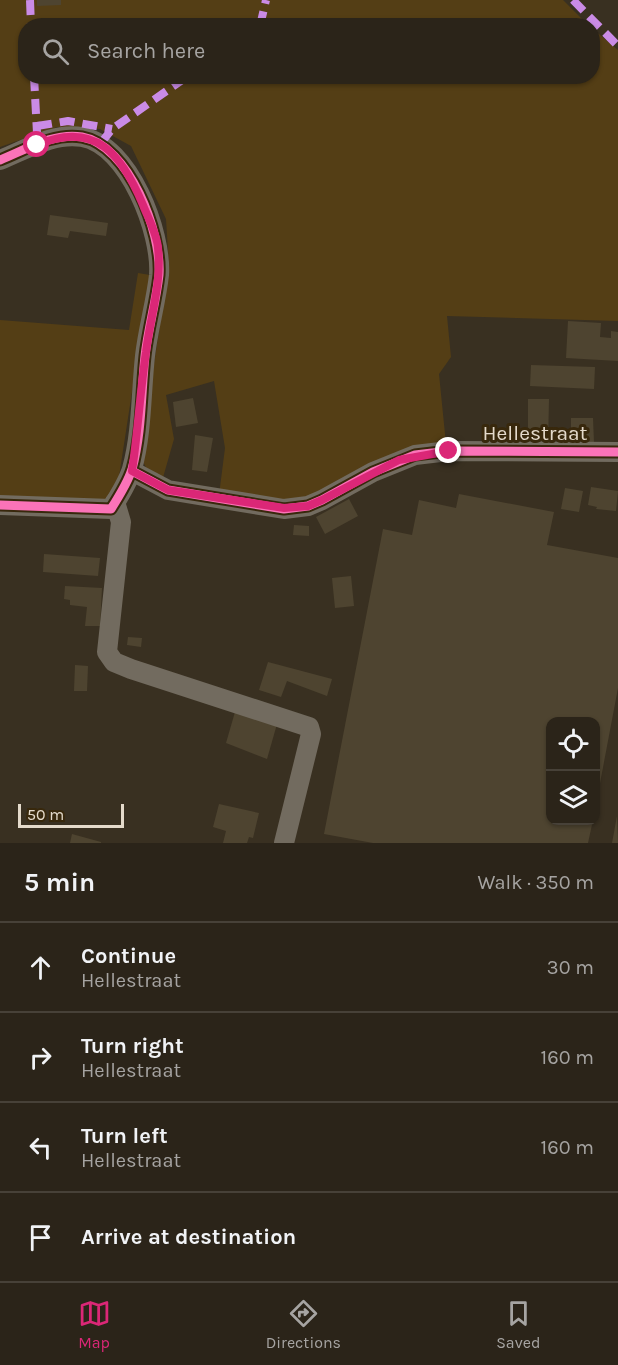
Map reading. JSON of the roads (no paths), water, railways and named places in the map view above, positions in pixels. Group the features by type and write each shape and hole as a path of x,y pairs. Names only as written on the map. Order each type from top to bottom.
{"street":[{"path":"0,160 44,142 82,137 106,146 119,159 134,184 158,246 159,274 146,353 132,471 116,502 111,509 0,505"},
{"name":"Hellestraat","path":"132,471 168,490 284,508 308,506 374,471 414,455 449,451 618,452"},
{"path":"116,502 121,522 107,652 114,662 131,669 309,727 310,734 284,843"}]}
